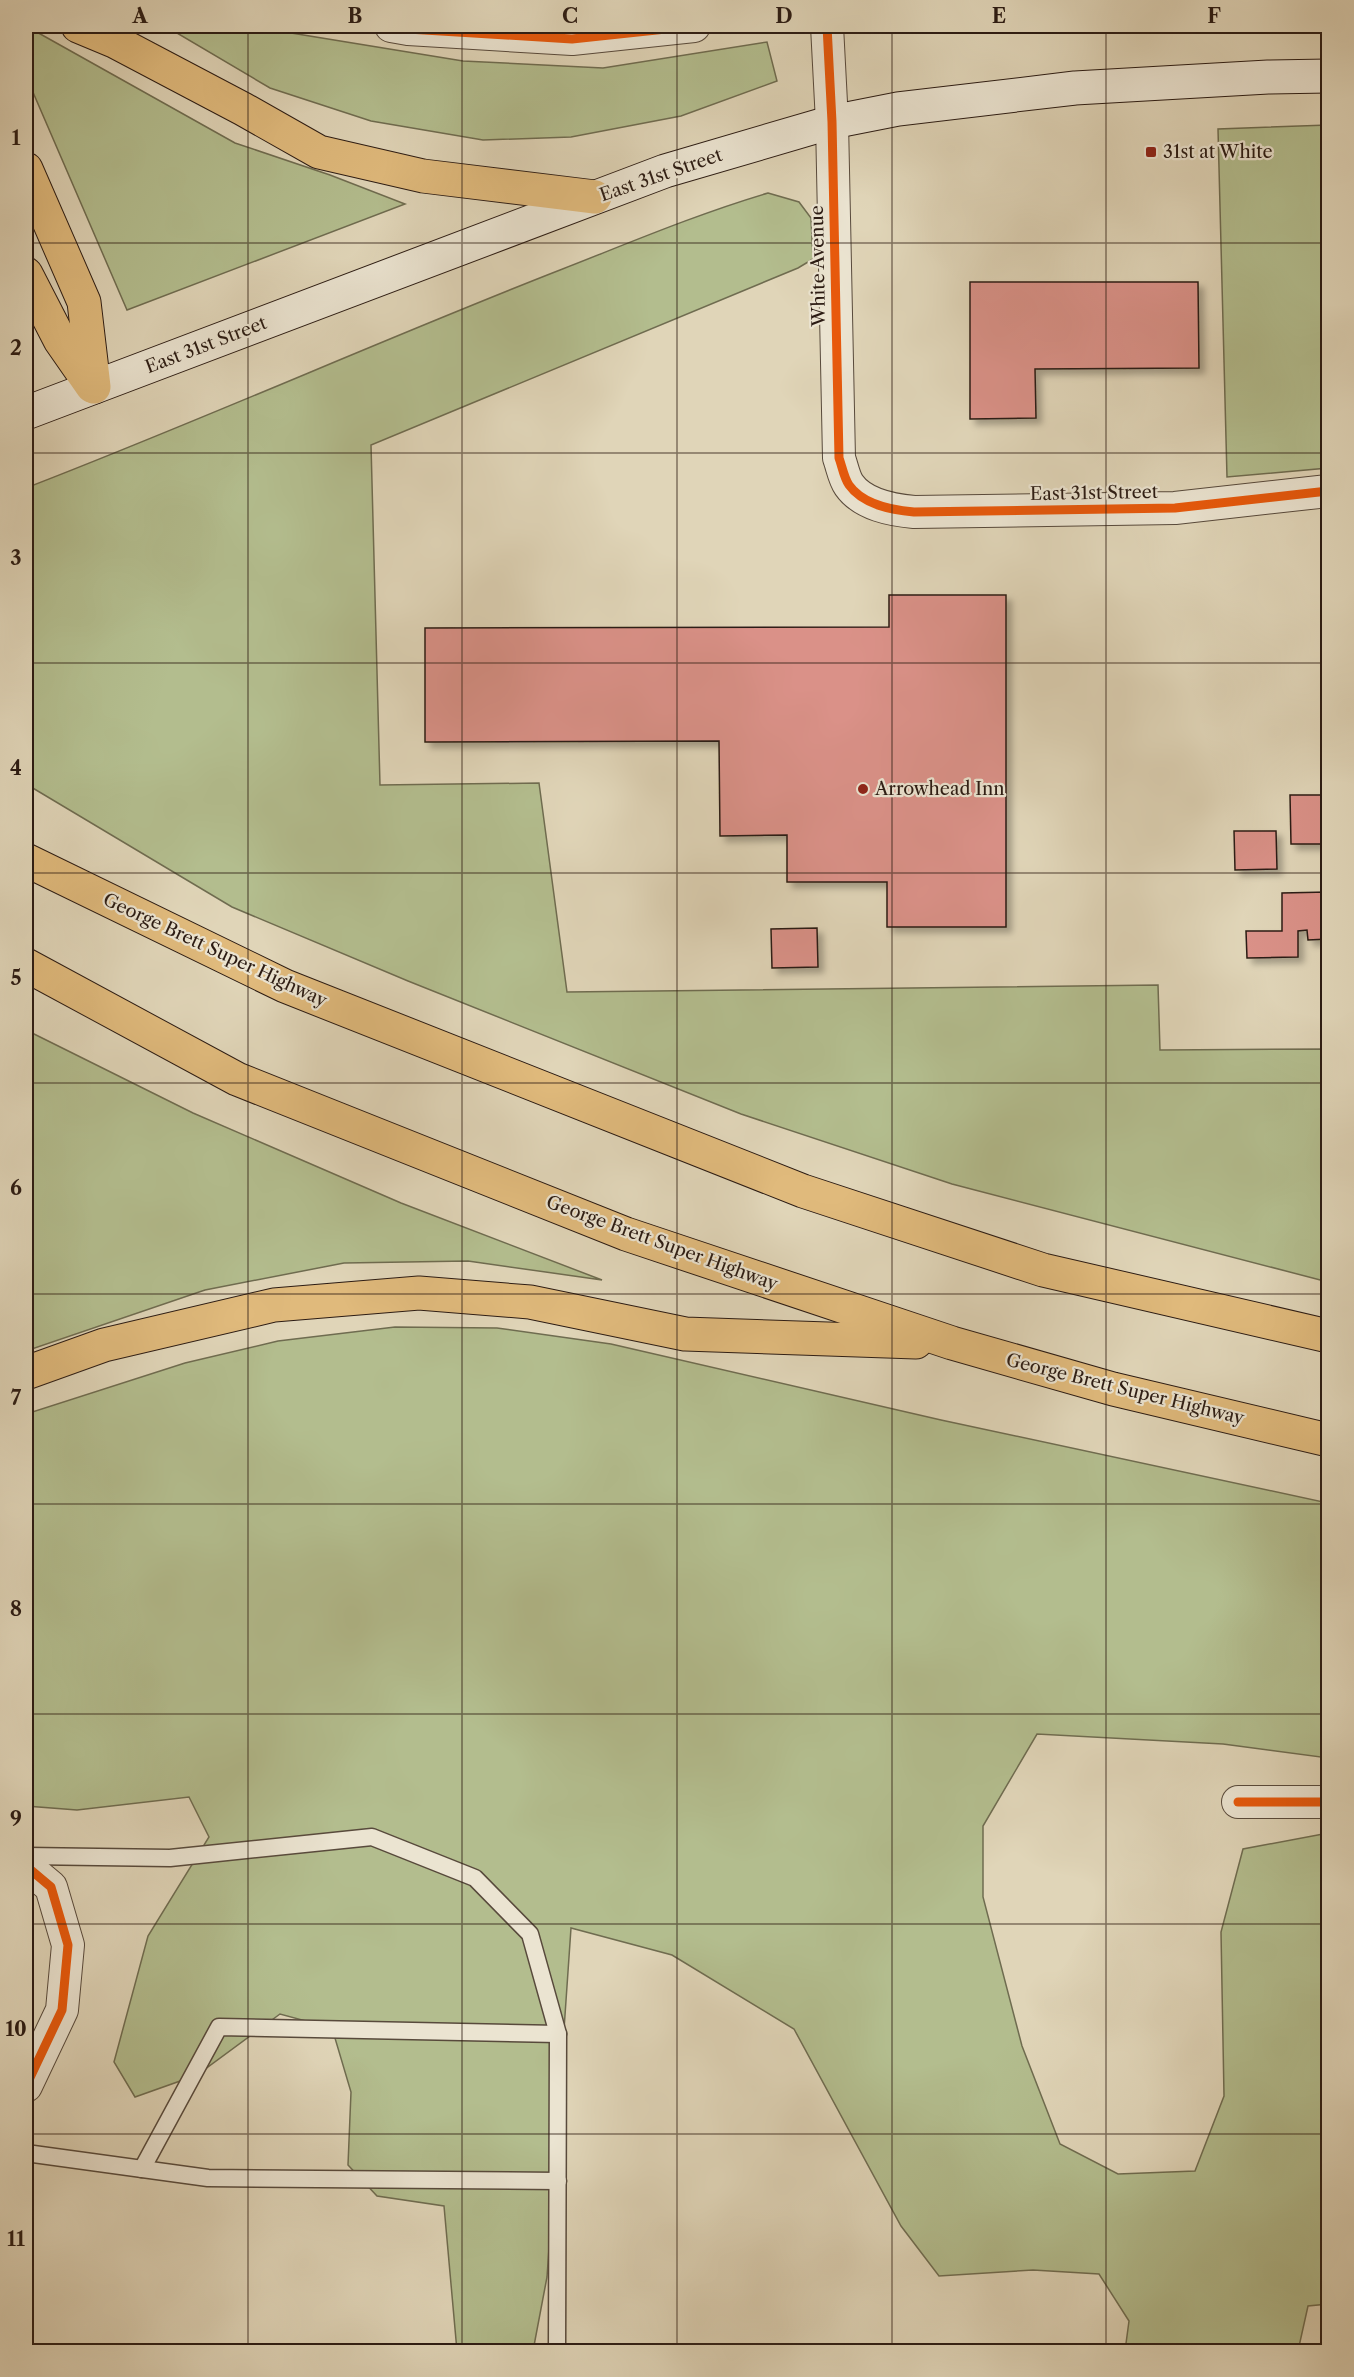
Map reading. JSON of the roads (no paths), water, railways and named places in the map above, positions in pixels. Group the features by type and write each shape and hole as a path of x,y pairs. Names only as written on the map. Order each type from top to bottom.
{"highway":[{"path":"78,26 114,41 319,152 423,176 596,197"},
{"path":"26,169 84,302 94,387"},
{"path":"26,274 60,340 94,387"},
{"name":"George Brett Super Highway","path":"26,860 285,987 803,1191 1042,1270 1329,1336"},
{"name":"George Brett Super Highway","path":"26,965 237,1079 626,1234 952,1343 1113,1389 1329,1440"},
{"path":"26,1373 104,1345 274,1305 418,1293 530,1302 685,1334 952,1343"}],"main road":[{"name":"East 31st Street","path":"26,413 665,171 832,122 898,109 1075,88 1268,77 1329,76"}],"street":[{"path":"391,26 572,39 694,26"},
{"name":"White Avenue","path":"827,26 832,122 839,458 849,485 862,497"},
{"name":"East 31st Street","path":"862,497 890,509 914,512 1175,508 1329,491"},
{"path":"1238,1802 1329,1802"},
{"path":"26,1866 51,1887 68,1946 62,2010 26,2086"}],"lane":[{"path":"26,1856 170,1858 372,1837 475,1878 530,1934 558,2034 558,2352"},
{"path":"142,2169 219,2027 558,2034"},
{"path":"26,2154 208,2178 558,2181"}],"place":[{"name":"31st at White","path":"1151,152"},
{"name":"Arrowhead Inn","path":"863,789"}]}
